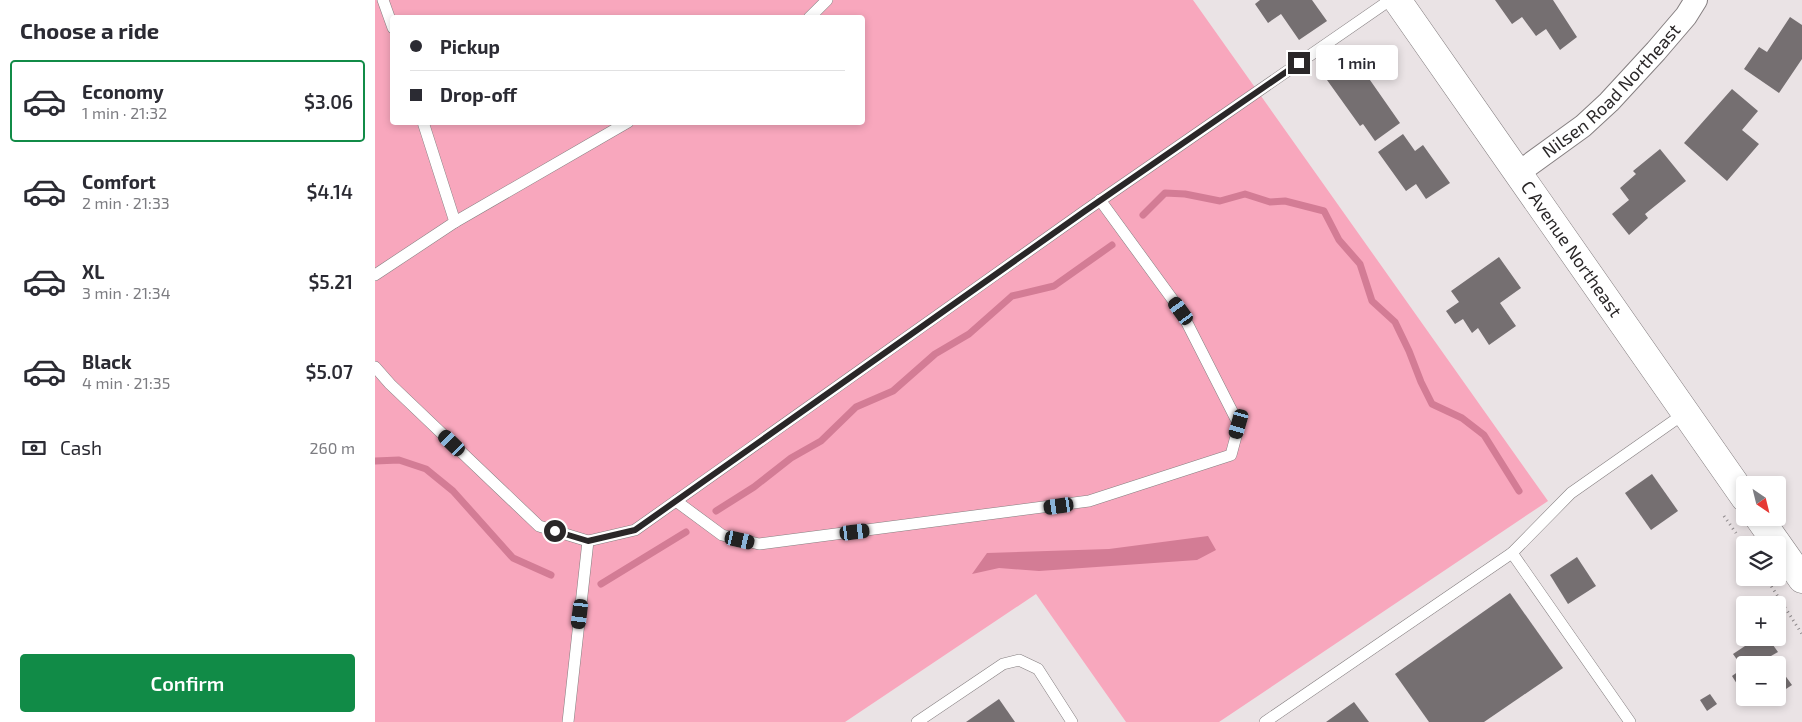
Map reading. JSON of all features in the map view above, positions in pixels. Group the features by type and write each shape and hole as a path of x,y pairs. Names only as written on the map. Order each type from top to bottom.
{"street":[{"name":"C Avenue Northeast","path":"1397,0 1736,485"},
{"name":"Nilsen Road Northeast","path":"1518,173 1583,126 1609,102 1657,51 1686,16 1696,0"},
{"path":"1765,526 1802,580"}],"lane":[{"path":"383,0 390,20"},
{"path":"812,15 827,0"},
{"path":"375,367 390,384 539,526 588,541 635,530 1100,200 1389,0"},
{"path":"424,125 455,222"},
{"path":"375,275 455,222 623,125"},
{"path":"676,501 722,535 759,544 1089,501 1231,455 1239,424 1181,311 1100,200"},
{"path":"1265,722 1512,553 1571,493 1685,413"},
{"path":"568,722 588,541"},
{"path":"1512,553 1630,722"},
{"path":"917,722 1003,664 1019,660 1038,669 1072,722"}],"path":[{"path":"1771,586 1802,634"}],"shaded area":[{"path":"375,0 1193,0 1548,501 1219,722 1126,722 1036,594 845,722 375,722"},
{"path":"1208,536 1216,550 1197,560 1039,571 999,568 972,574 987,553 1109,549"}],"building":[{"path":"1260,0 1312,0 1327,21 1299,40 1281,14 1268,23 1255,4"},
{"path":"1495,0 1553,0 1577,37 1560,50 1546,29 1536,36 1522,17 1512,24"},
{"path":"1790,17 1802,25 1802,59 1779,93 1744,69 1759,47 1767,52"},
{"path":"1356,60 1400,123 1375,141 1363,124 1360,126 1327,80"},
{"path":"1732,89 1758,111 1742,130 1759,144 1727,181 1684,143"},
{"path":"1403,134 1415,151 1423,145 1450,183 1426,199 1416,184 1406,191 1378,152"},
{"path":"1660,149 1686,181 1645,214 1648,218 1629,235 1612,214 1629,200 1620,188 1636,174 1633,171"},
{"path":"1499,257 1521,288 1500,303 1516,326 1489,345 1478,328 1472,333 1463,319 1455,324 1446,311 1459,302 1451,291"},
{"path":"1652,474 1678,511 1651,530 1625,493"},
{"path":"1577,557 1596,586 1568,604 1550,575"},
{"path":"1510,593 1563,668 1484,722 1429,722 1395,674"},
{"path":"1745,646 1774,646 1778,652 1771,656 1736,656 1736,658 1733,654"},
{"path":"1736,673 1736,682 1732,676"},
{"path":"1786,677 1792,685 1786,689"},
{"path":"1710,694 1717,704 1707,711 1700,700"},
{"path":"999,699 1015,722 966,722"},
{"path":"1354,702 1369,722 1326,722"}],"waterway":[{"path":"1143,215 1165,193 1185,194 1220,201 1245,194 1270,202 1285,201 1324,211 1339,240 1360,264 1372,301 1395,322 1432,404 1462,418 1484,435 1519,491"},
{"path":"716,511 754,487 791,458 821,441 856,407 893,391 935,354 969,334 1012,296 1054,286 1112,245"},
{"path":"375,461 399,460 426,469 453,491 513,558 551,575"},
{"path":"601,584 686,532"}],"route":[{"path":"555,531 588,541 635,530 1085,211 1299,63"}]}
